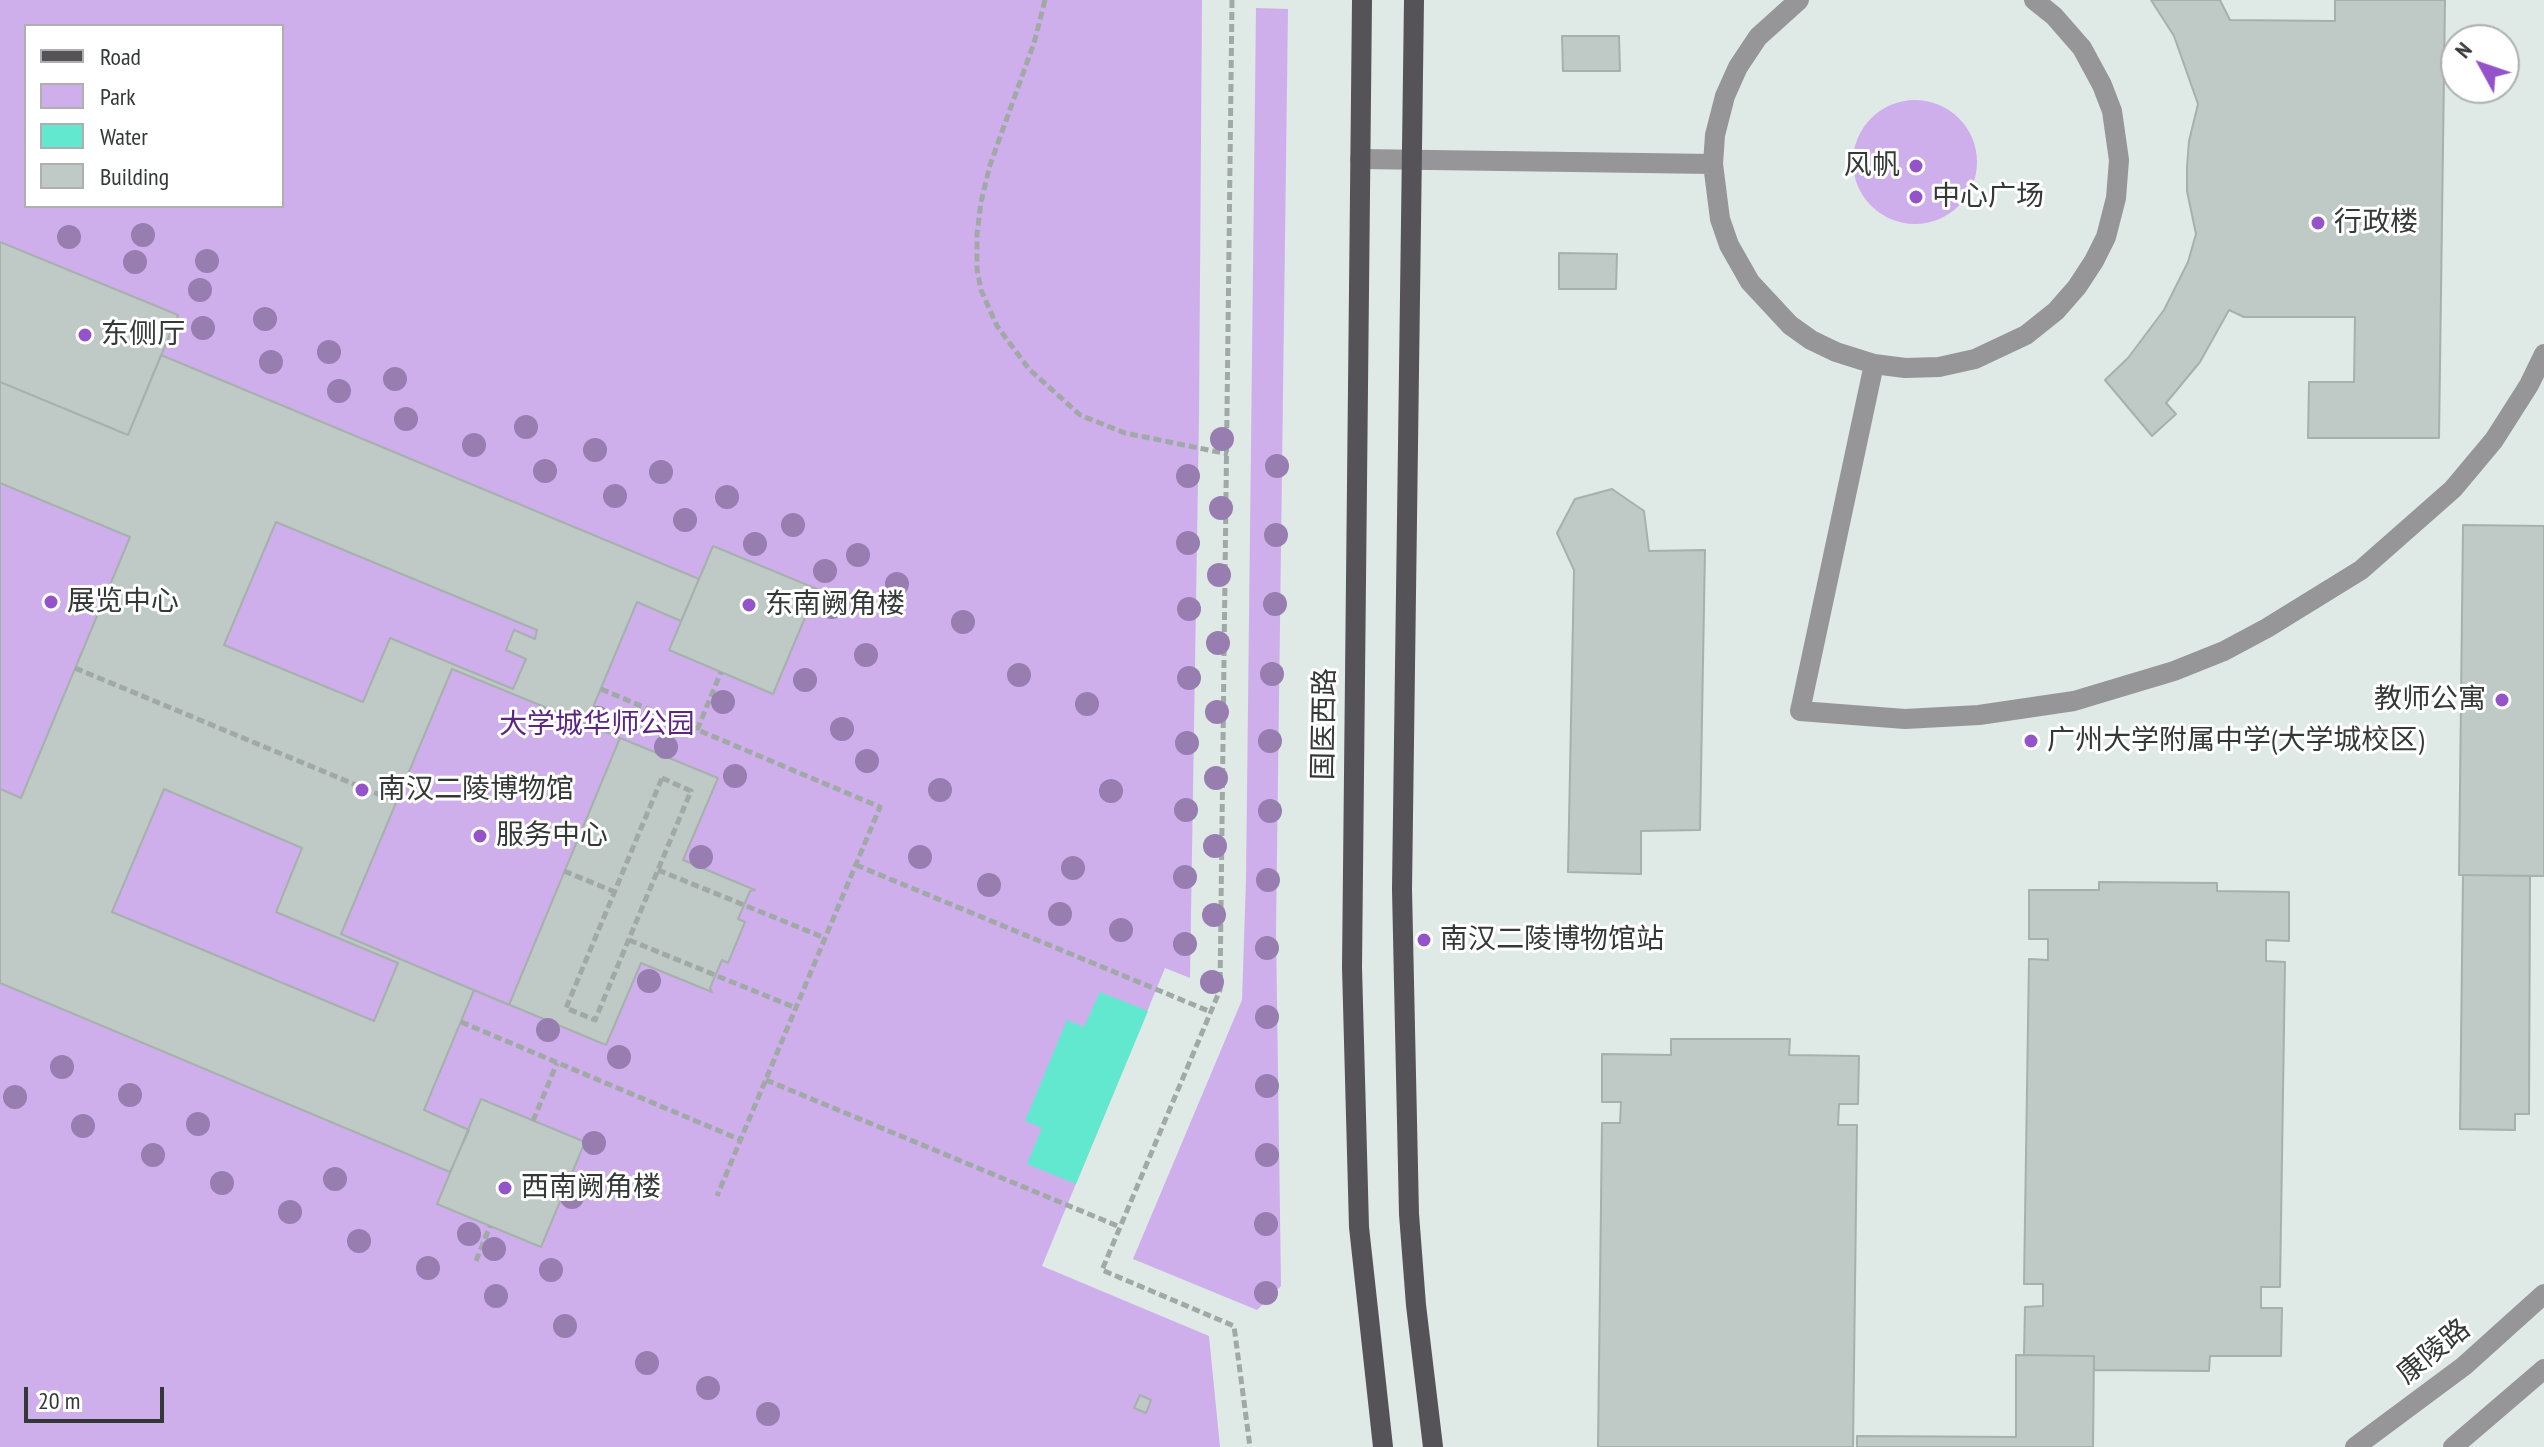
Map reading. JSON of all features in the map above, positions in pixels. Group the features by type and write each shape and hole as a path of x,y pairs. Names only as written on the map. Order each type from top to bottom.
{"main road":[{"name":"国医西路","path":"1362,0 1352,982 1359,1227 1383,1447"},
{"path":"1414,0 1402,918 1409,1214 1433,1447"}],"street":[{"path":"1799,0 1762,33 1738,67 1718,121 1713,164 1720,219 1735,258 1755,290 1778,314 1811,340 1836,352 1874,364 1905,368 1948,365 1975,359 2014,342 2038,327 2069,297 2106,237 2116,198 2119,160 2112,111 2082,48 2054,16 2034,0"},
{"path":"1360,159 1713,164"},
{"path":"1874,364 1800,711 1905,719 1979,715 2074,701 2174,671 2224,651 2279,621 2361,570 2453,489 2508,420 2544,354"},
{"name":"康陵路","path":"2355,1447 2464,1366 2544,1294"},
{"path":"2453,1447 2544,1369"}],"path":[{"path":"1045,0 1034,43 990,165 981,202 977,234 977,269 981,290 997,326 1023,361 1050,390 1080,415 1125,433 1228,454"},
{"path":"1232,0 1220,990 1102,1270 1234,1326 1250,1447"},
{"path":"75,668 397,802"},
{"path":"697,730 721,672"},
{"path":"601,689 880,807 717,1196"},
{"path":"662,778 691,791 658,870 595,1020 566,1008 662,778"},
{"path":"856,865 1211,1012"},
{"path":"658,870 825,938"},
{"path":"564,871 615,892"},
{"path":"629,940 796,1008"},
{"path":"461,1022 741,1140"},
{"path":"533,1121 557,1062"},
{"path":"766,1080 1120,1227"},
{"path":"476,1261 490,1226"}],"green space":[{"name":"大学城华师公园","path":"0,0 1202,0 1190,978 1165,968 1042,1266 1209,1336 1220,1447 0,1447"},
{"path":"1256,8 1288,9 1276,931 1281,1286 1257,1310 1133,1259 1242,1000"},
{"path":"1915,100 1939,104 1959,118 1973,138 1977,162 1973,186 1959,206 1939,220 1915,224 1891,220 1871,206 1857,186 1853,162 1857,138 1871,118 1891,104"}],"water":[{"path":"1100,992 1148,1011 1076,1184 1027,1164 1042,1128 1025,1121 1067,1020 1084,1027"}],"building":[{"name":"行政楼","path":"2151,0 2220,0 2230,20 2335,21 2335,0 2445,0 2445,24 2440,24 2440,104 2444,104 2439,438 2308,438 2309,382 2354,382 2355,317 2244,317 2229,310 2200,362 2166,403 2176,414 2152,436 2105,380 2128,358 2164,310 2188,262 2196,234 2187,191 2187,167 2189,141 2198,104 2174,36"},
{"path":"1562,36 1619,36 1620,71 1563,71"},
{"name":"东侧厅","path":"0,242 178,315 128,435 0,382"},
{"path":"1559,253 1617,254 1616,289 1559,289"},
{"path":"161,355 699,579 681,621 637,602 586,724 718,778 683,860 755,890 750,891 738,919 745,922 728,963 722,960 710,988 712,992 641,963 606,1045 474,990 424,1110 469,1130 450,1172 0,983 0,382 128,435","holes":["276,522 537,630 535,639 514,630 506,650 526,659 513,689 390,638 363,702 224,645","164,789 302,848 276,912 398,963 374,1021 112,912"]},
{"name":"展览中心","path":"0,483 130,537 21,798 0,789"},
{"path":"1612,489 1644,511 1649,551 1705,550 1700,830 1641,831 1641,874 1568,872 1574,570 1557,533 1575,499"},
{"name":"教师公寓","path":"2463,525 2544,526 2544,876 2459,875"},
{"name":"东南阙角楼","path":"713,546 817,589 773,694 669,650"},
{"name":"服务中心","path":"452,669 620,738 509,1005 341,934"},
{"path":"2463,875 2530,876 2529,1114 2515,1114 2515,1130 2460,1129"},
{"path":"2099,882 2217,883 2217,891 2289,892 2289,941 2266,940 2266,961 2285,962 2280,1287 2261,1287 2261,1308 2282,1308 2281,1356 2210,1356 2209,1371 2094,1370 2094,1356 2024,1355 2025,1307 2043,1306 2043,1284 2024,1284 2029,959 2048,960 2048,939 2029,939 2029,890 2099,890"},
{"path":"1671,1039 1790,1039 1789,1055 1859,1056 1858,1104 1839,1104 1838,1125 1857,1125 1853,1447 1598,1447 1602,1123 1620,1123 1621,1102 1602,1102 1602,1054 1671,1055"},
{"name":"西南阙角楼","path":"481,1099 585,1142 541,1247 437,1204"},
{"path":"2016,1355 2094,1356 2093,1447 1857,1447 1857,1436 2016,1437"},
{"path":"1140,1395 1151,1400 1146,1413 1134,1408"}],"place":[{"name":"风帆","path":"1916,166"},
{"name":"中心广场","path":"1916,197"},
{"name":"行政楼","path":"2318,223"},
{"name":"东侧厅","path":"85,335"},
{"name":"展览中心","path":"51,602"},
{"name":"东南阙角楼","path":"749,605"},
{"name":"教师公寓","path":"2502,700"},
{"name":"广州大学附属中学(大学城校区)","path":"2031,741"},
{"name":"南汉二陵博物馆","path":"362,790"},
{"name":"服务中心","path":"480,836"},
{"name":"南汉二陵博物馆站","path":"1424,940"},
{"name":"西南阙角楼","path":"505,1188"}]}
